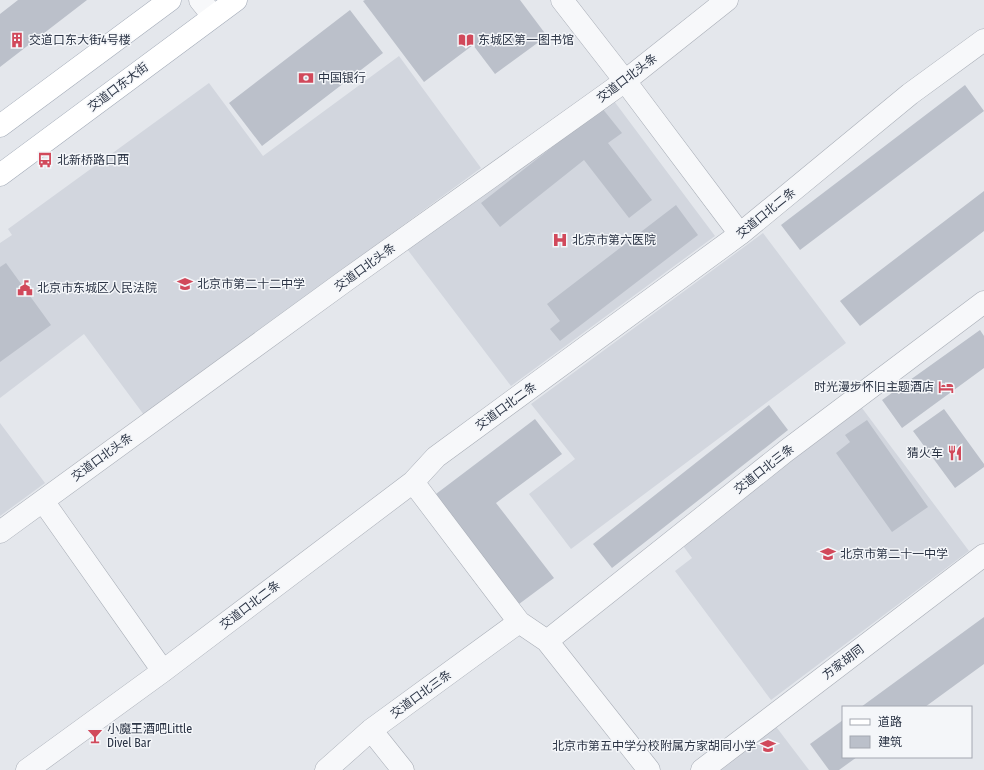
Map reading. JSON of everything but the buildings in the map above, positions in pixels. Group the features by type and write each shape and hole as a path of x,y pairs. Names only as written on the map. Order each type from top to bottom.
{"main road":[{"path":"0,126 170,0"},
{"name":"交道口东大街","path":"0,175 207,8 236,0"}],"street":[{"path":"562,0 740,234"},
{"name":"交道口北头条","path":"0,532 345,281 625,81 727,0"},
{"name":"交道口北二条","path":"27,770 413,482 436,457 740,234 910,94 984,40"},
{"name":"交道口北三条","path":"547,641 786,451 984,302"},
{"path":"413,482 519,622 547,641 649,770"},
{"path":"43,500 163,670"},
{"name":"方家胡同","path":"702,770 984,555"},
{"name":"交道口北三条","path":"326,770 371,730 519,622"},
{"path":"371,730 403,770"}],"shaded area":[{"name":"北京市第二十二中学","path":"399,56 481,168 144,415 84,334 0,398 0,243 12,235 8,229 209,83 263,156"},
{"name":"北京市第六医院","path":"611,97 715,236 511,386 404,245"},
{"path":"763,233 846,343 571,549 529,494 575,459 531,404"},
{"name":"北京市第二十一中学","path":"862,408 969,551 771,700 675,571 692,558 681,543"},
{"path":"0,423 45,483 0,516"},
{"name":"北京市第五中学分校附属方家胡同小学","path":"774,724 809,770 721,770 718,767"}],"place":[{"name":"交道口东大街4号楼","path":"17,40"},
{"name":"东城区第一图书馆","path":"466,40"},
{"name":"中国银行","path":"306,78"},
{"name":"北新桥路口西","path":"45,160"},
{"name":"北京市第六医院","path":"560,240"},
{"name":"北京市第二十二中学","path":"185,284"},
{"name":"北京市东城区人民法院","path":"25,288"},
{"name":"时光漫步怀旧主题酒店","path":"946,387"},
{"name":"猜火车","path":"955,453"},
{"name":"北京市第二十一中学","path":"828,554"},
{"name":"小魔王酒吧Little Divel Bar","path":"95,736"},
{"name":"北京市第五中学分校附属方家胡同小学","path":"768,746"}]}
